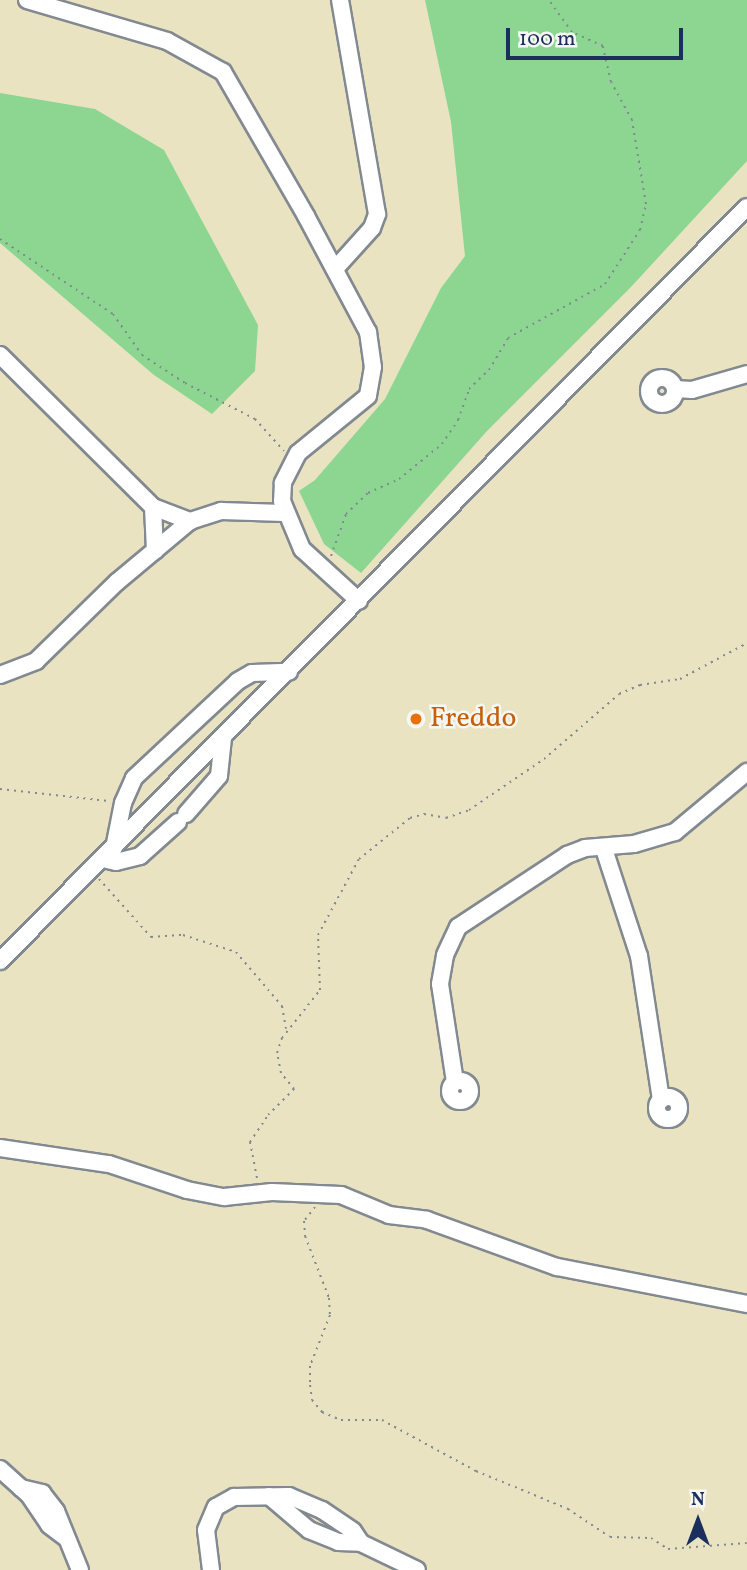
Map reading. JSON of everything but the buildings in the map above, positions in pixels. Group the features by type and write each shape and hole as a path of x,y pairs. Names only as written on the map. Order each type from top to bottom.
{"street":[{"path":"27,0 167,41 223,72 335,269 368,332 373,367 368,396 319,434 293,463 284,483 284,513 302,549 323,572 359,601"},
{"path":"335,269 372,229 377,214 340,0"},
{"path":"0,961 223,739 747,207"},
{"path":"0,355 153,507 190,521"},
{"path":"674,389 692,390 747,374"},
{"path":"153,507 155,551"},
{"path":"0,675 36,662 190,521 221,511 284,513"},
{"path":"103,859 134,778 238,681 252,673 289,672"},
{"path":"103,859 116,862 140,856 182,818 219,776 223,739"},
{"path":"455,1082 440,984 444,955 458,927 547,863 585,848 604,849 675,832 747,772"},
{"path":"604,849 639,956 661,1100"},
{"path":"0,1148 109,1164 187,1190 224,1197 272,1192 327,1193 388,1214 427,1220 558,1267 747,1304"},
{"path":"0,1469 21,1488 42,1493 56,1511 80,1570"},
{"path":"269,1496 309,1530 338,1542 361,1543 417,1570"},
{"path":"211,1570 206,1530 216,1507 234,1497 289,1496 322,1510 353,1531 361,1543"}],"path":[{"path":"323,572 346,514 368,493 399,479 442,444 458,420 469,389 489,370 508,338 605,284 640,230 646,204 632,120 611,82 603,46 572,32 549,0"},
{"path":"0,239 113,314 142,355 185,383 255,419 293,463"},
{"path":"286,1030 303,1017 320,990 318,935 330,908 359,859 395,827 424,814 446,818 469,810 544,760 619,694 640,685 680,679 747,643"},
{"path":"0,789 123,803"},
{"path":"103,859 151,937 183,935 236,952 282,1006 286,1030 277,1053 281,1073 293,1089 268,1115 250,1142 255,1176 272,1192"},
{"path":"327,1193 304,1221 305,1236 329,1298 330,1315 310,1366 312,1399 323,1412 341,1420 382,1420 477,1471 568,1509 610,1536 651,1538 668,1549 747,1543"}],"green space":[{"path":"425,0 747,0 747,161 631,287 487,431 361,573 324,544 299,491 315,480 385,399 441,288 465,256 451,122"},
{"path":"0,93 95,109 164,150 258,325 255,371 212,414 154,375 0,243"}],"place":[{"name":"Freddo","path":"416,719"}]}
